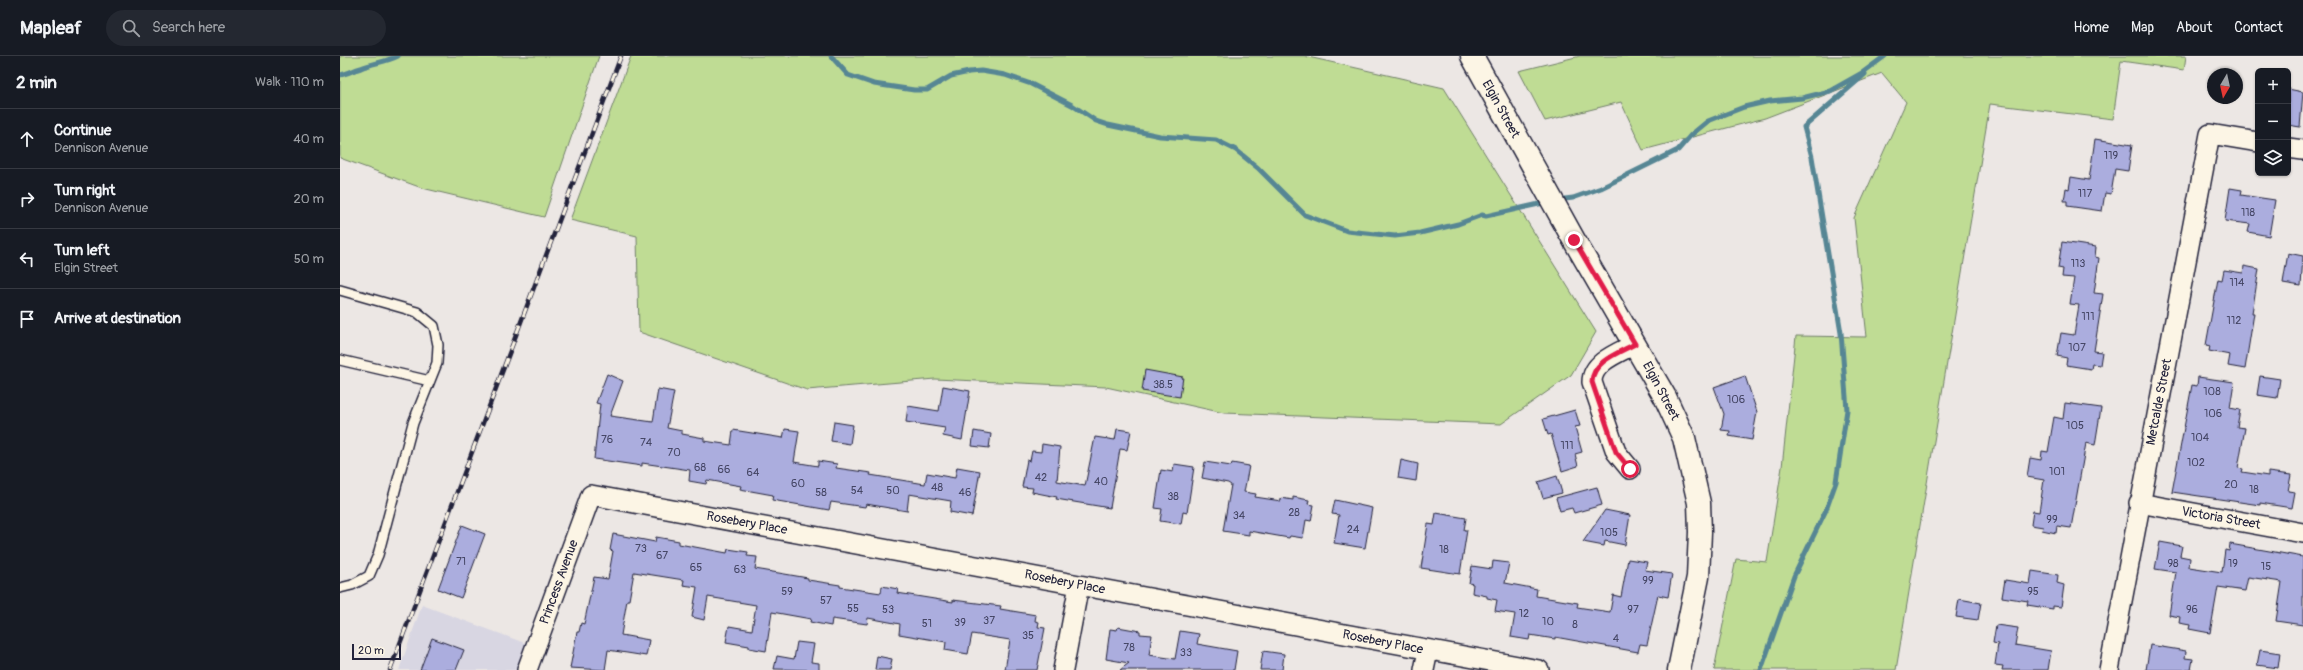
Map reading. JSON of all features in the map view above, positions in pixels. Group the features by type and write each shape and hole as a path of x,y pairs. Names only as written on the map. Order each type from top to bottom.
{"street":[{"name":"Elgin Street","path":"1472,56 1574,240 1665,397 1684,438 1699,503 1698,577 1679,670"},
{"name":"Metcalde Street","path":"2109,670 2139,503 2210,134 2255,142"},
{"path":"2291,148 2303,150"},
{"path":"1630,469 1616,452 1592,382 1592,373 1596,367 1635,344"},
{"name":"Rosebery Place","path":"591,494 1428,651 1539,670"},
{"name":"Princess Avenue","path":"527,670 591,494"},
{"name":"Victoria Street","path":"2139,503 2303,533"},
{"path":"1063,670 1079,585"},
{"path":"1424,670 1428,651"}],"lane":[{"path":"340,290 416,312 434,326 438,345 436,363 413,423 378,555 369,576 352,585 340,588"},
{"path":"340,360 430,381"}],"shaded area":[{"path":"422,605 525,643 538,640 525,670 399,670"}],"green space":[{"path":"340,56 599,56 544,217 422,188 340,158"},
{"path":"631,56 1304,56 1444,88 1596,332 1571,375 1501,424 1224,413 1106,387 935,379 807,390 639,332 637,236 570,220"},
{"path":"1580,56 2186,56 2184,70 2121,61 2113,119 1990,104 1896,670 1714,670 1736,559 1767,562 1782,467 1796,336 1867,337 1854,218 1906,102 1882,73 1765,118 1643,150 1621,102 1545,121 1519,71"}],"building":[{"path":"2291,90 2303,92 2300,127 2291,126"},
{"path":"2095,139 2132,145 2128,171 2115,169 2111,194 2105,193 2102,211 2067,206 2067,201 2064,201 2066,188 2069,189 2071,177 2089,180"},
{"path":"2230,188 2242,190 2241,195 2275,200 2269,236 2248,232 2250,224 2225,221"},
{"path":"2062,242 2096,247 2095,257 2099,258 2094,293 2103,294 2094,351 2102,352 2100,365 2092,364 2091,369 2066,365 2067,358 2057,356 2061,333 2074,335 2079,305 2070,304 2074,278 2062,277 2063,269 2058,268"},
{"path":"2288,253 2303,256 2301,286 2283,283"},
{"path":"2244,266 2259,269 2245,369 2228,366 2230,355 2209,351 2210,346 2206,345 2218,279 2222,280 2224,270 2243,273"},
{"path":"1145,370 1183,377 1180,397 1142,391"},
{"path":"607,374 623,381 610,416 653,422 658,389 674,392 667,428 682,431 682,434 704,438 704,441 731,445 733,430 783,438 785,429 799,431 794,462 818,466 818,461 837,464 836,468 871,473 870,475 925,484 927,473 955,478 957,467 980,471 972,516 950,512 951,501 909,494 907,511 866,504 865,507 831,502 829,510 772,500 773,495 740,489 741,486 707,480 706,484 689,481 690,470 642,463 642,466 594,459 600,404 596,403"},
{"path":"1745,376 1757,412 1752,440 1729,436 1730,431 1721,430 1724,414 1714,387"},
{"path":"2260,376 2280,379 2277,398 2257,395"},
{"path":"2198,377 2234,382 2230,408 2240,410 2237,427 2245,428 2238,468 2243,469 2242,472 2268,476 2268,472 2291,475 2288,491 2295,492 2292,508 2260,503 2260,505 2172,492 2192,385 2197,386"},
{"path":"943,386 970,391 962,440 943,436 945,428 906,422 908,406 939,411"},
{"path":"2065,403 2101,408 2095,445 2086,443 2071,528 2057,526 2056,533 2042,530 2043,527 2031,525 2033,511 2039,512 2044,480 2027,477 2030,458 2041,460 2042,451 2048,452 2054,417 2063,419"},
{"path":"1575,410 1580,426 1575,427 1582,452 1575,454 1578,466 1562,471 1551,434 1548,435 1543,419"},
{"path":"834,422 853,425 850,444 831,441"},
{"path":"1117,429 1131,431 1127,450 1120,449 1110,508 1056,499 1057,497 1032,492 1033,488 1022,487 1027,460 1030,461 1032,451 1041,452 1042,444 1060,447 1057,481 1085,486 1095,437 1115,440"},
{"path":"974,431 991,434 989,448 972,446"},
{"path":"1401,460 1418,464 1416,481 1398,478"},
{"path":"1205,462 1231,466 1232,463 1249,466 1244,492 1256,494 1255,497 1281,501 1281,498 1293,500 1293,497 1309,500 1308,504 1314,505 1311,521 1306,520 1303,538 1290,536 1289,538 1249,531 1249,535 1223,531 1231,485 1228,483 1202,478"},
{"path":"1174,464 1194,467 1187,513 1183,512 1181,524 1160,521 1162,509 1155,508 1161,470 1173,472"},
{"path":"1557,476 1562,493 1543,498 1538,482"},
{"path":"1597,487 1602,505 1574,513 1572,508 1560,511 1556,498"},
{"path":"1335,500 1372,508 1365,548 1334,543 1339,515 1332,514"},
{"path":"1605,510 1630,515 1625,545 1605,541 1604,546 1583,542"},
{"path":"1436,513 1466,518 1464,530 1467,530 1460,574 1421,568 1428,524 1434,525"},
{"path":"462,525 485,534 461,598 438,589"},
{"path":"613,534 655,542 656,537 679,541 679,544 727,553 728,549 748,552 747,556 757,557 755,569 808,578 808,580 840,585 840,587 881,593 882,586 898,589 897,593 953,602 953,600 1001,606 1000,609 1036,615 1035,621 1039,622 1038,627 1045,628 1037,670 1005,670 1010,640 972,634 968,654 945,650 946,642 899,634 900,624 868,618 867,624 832,619 831,626 810,622 811,619 772,612 766,651 749,648 749,646 726,642 729,626 752,630 756,605 708,597 704,620 692,617 697,587 683,585 684,580 634,572 621,635 649,640 646,656 608,650 605,670 570,668 577,632 579,632 581,623 584,624 594,577 608,579 613,551 610,550"},
{"path":"2160,542 2182,546 2180,556 2190,558 2189,567 2222,572 2225,550 2229,551 2230,544 2303,557 2303,625 2276,621 2282,582 2248,577 2245,591 2218,587 2210,633 2189,629 2190,625 2179,623 2180,617 2169,615 2176,572 2155,569"},
{"path":"1628,559 1647,562 1645,570 1672,574 1668,597 1658,595 1647,645 1640,644 1638,652 1555,637 1555,639 1530,635 1529,640 1511,637 1515,614 1495,611 1497,600 1472,593 1473,584 1469,583 1472,566 1492,569 1493,561 1509,563 1505,583 1537,589 1536,596 1578,603 1577,607 1610,612 1613,595 1621,597"},
{"path":"2032,571 2058,575 2057,583 2064,585 2061,607 2053,606 2053,609 2027,605 2028,601 2002,597 2005,580 2030,584"},
{"path":"1959,599 1981,603 1978,620 1956,617"},
{"path":"1996,625 2018,628 2015,645 2051,651 2048,670 2002,670 2003,666 1995,665 1998,644 1993,643"},
{"path":"1118,627 1140,631 1140,634 1152,635 1149,655 1175,659 1180,631 1199,634 1197,644 1237,651 1234,670 1120,670 1129,663 1106,659 1110,629 1117,630"},
{"path":"432,638 464,650 456,670 420,670"},
{"path":"797,642 814,644 811,662 819,663 819,670 774,669 777,656 794,659"},
{"path":"2150,645 2186,651 2185,658 2193,659 2191,670 2146,670"},
{"path":"2260,650 2280,653 2278,668 2257,665"},
{"path":"1263,651 1284,654 1282,670 1260,670"},
{"path":"877,656 892,659 890,670 875,670"}],"waterway":[{"path":"340,75 398,56"},
{"path":"831,56 848,75 874,84 914,90 927,90 951,76 969,72 981,71 1005,75 1031,84 1072,105 1096,121 1108,125 1160,136 1216,140 1236,150 1258,168 1305,215 1347,231 1395,236 1420,233 1458,224 1482,215 1486,216 1548,202"},
{"path":"1557,200 1573,198 1601,188 1678,150 1691,135 1708,121 1744,107 1770,101 1802,98 1830,91 1862,73 1885,56"},
{"path":"1761,670 1794,576 1826,510 1836,482 1847,410 1841,333 1812,157 1804,127 1865,74"}],"railway":[{"path":"390,670 621,56"}],"route":[{"path":"1574,240 1635,344 1596,367 1592,373 1592,382 1604,421 1616,452 1630,469"}]}
